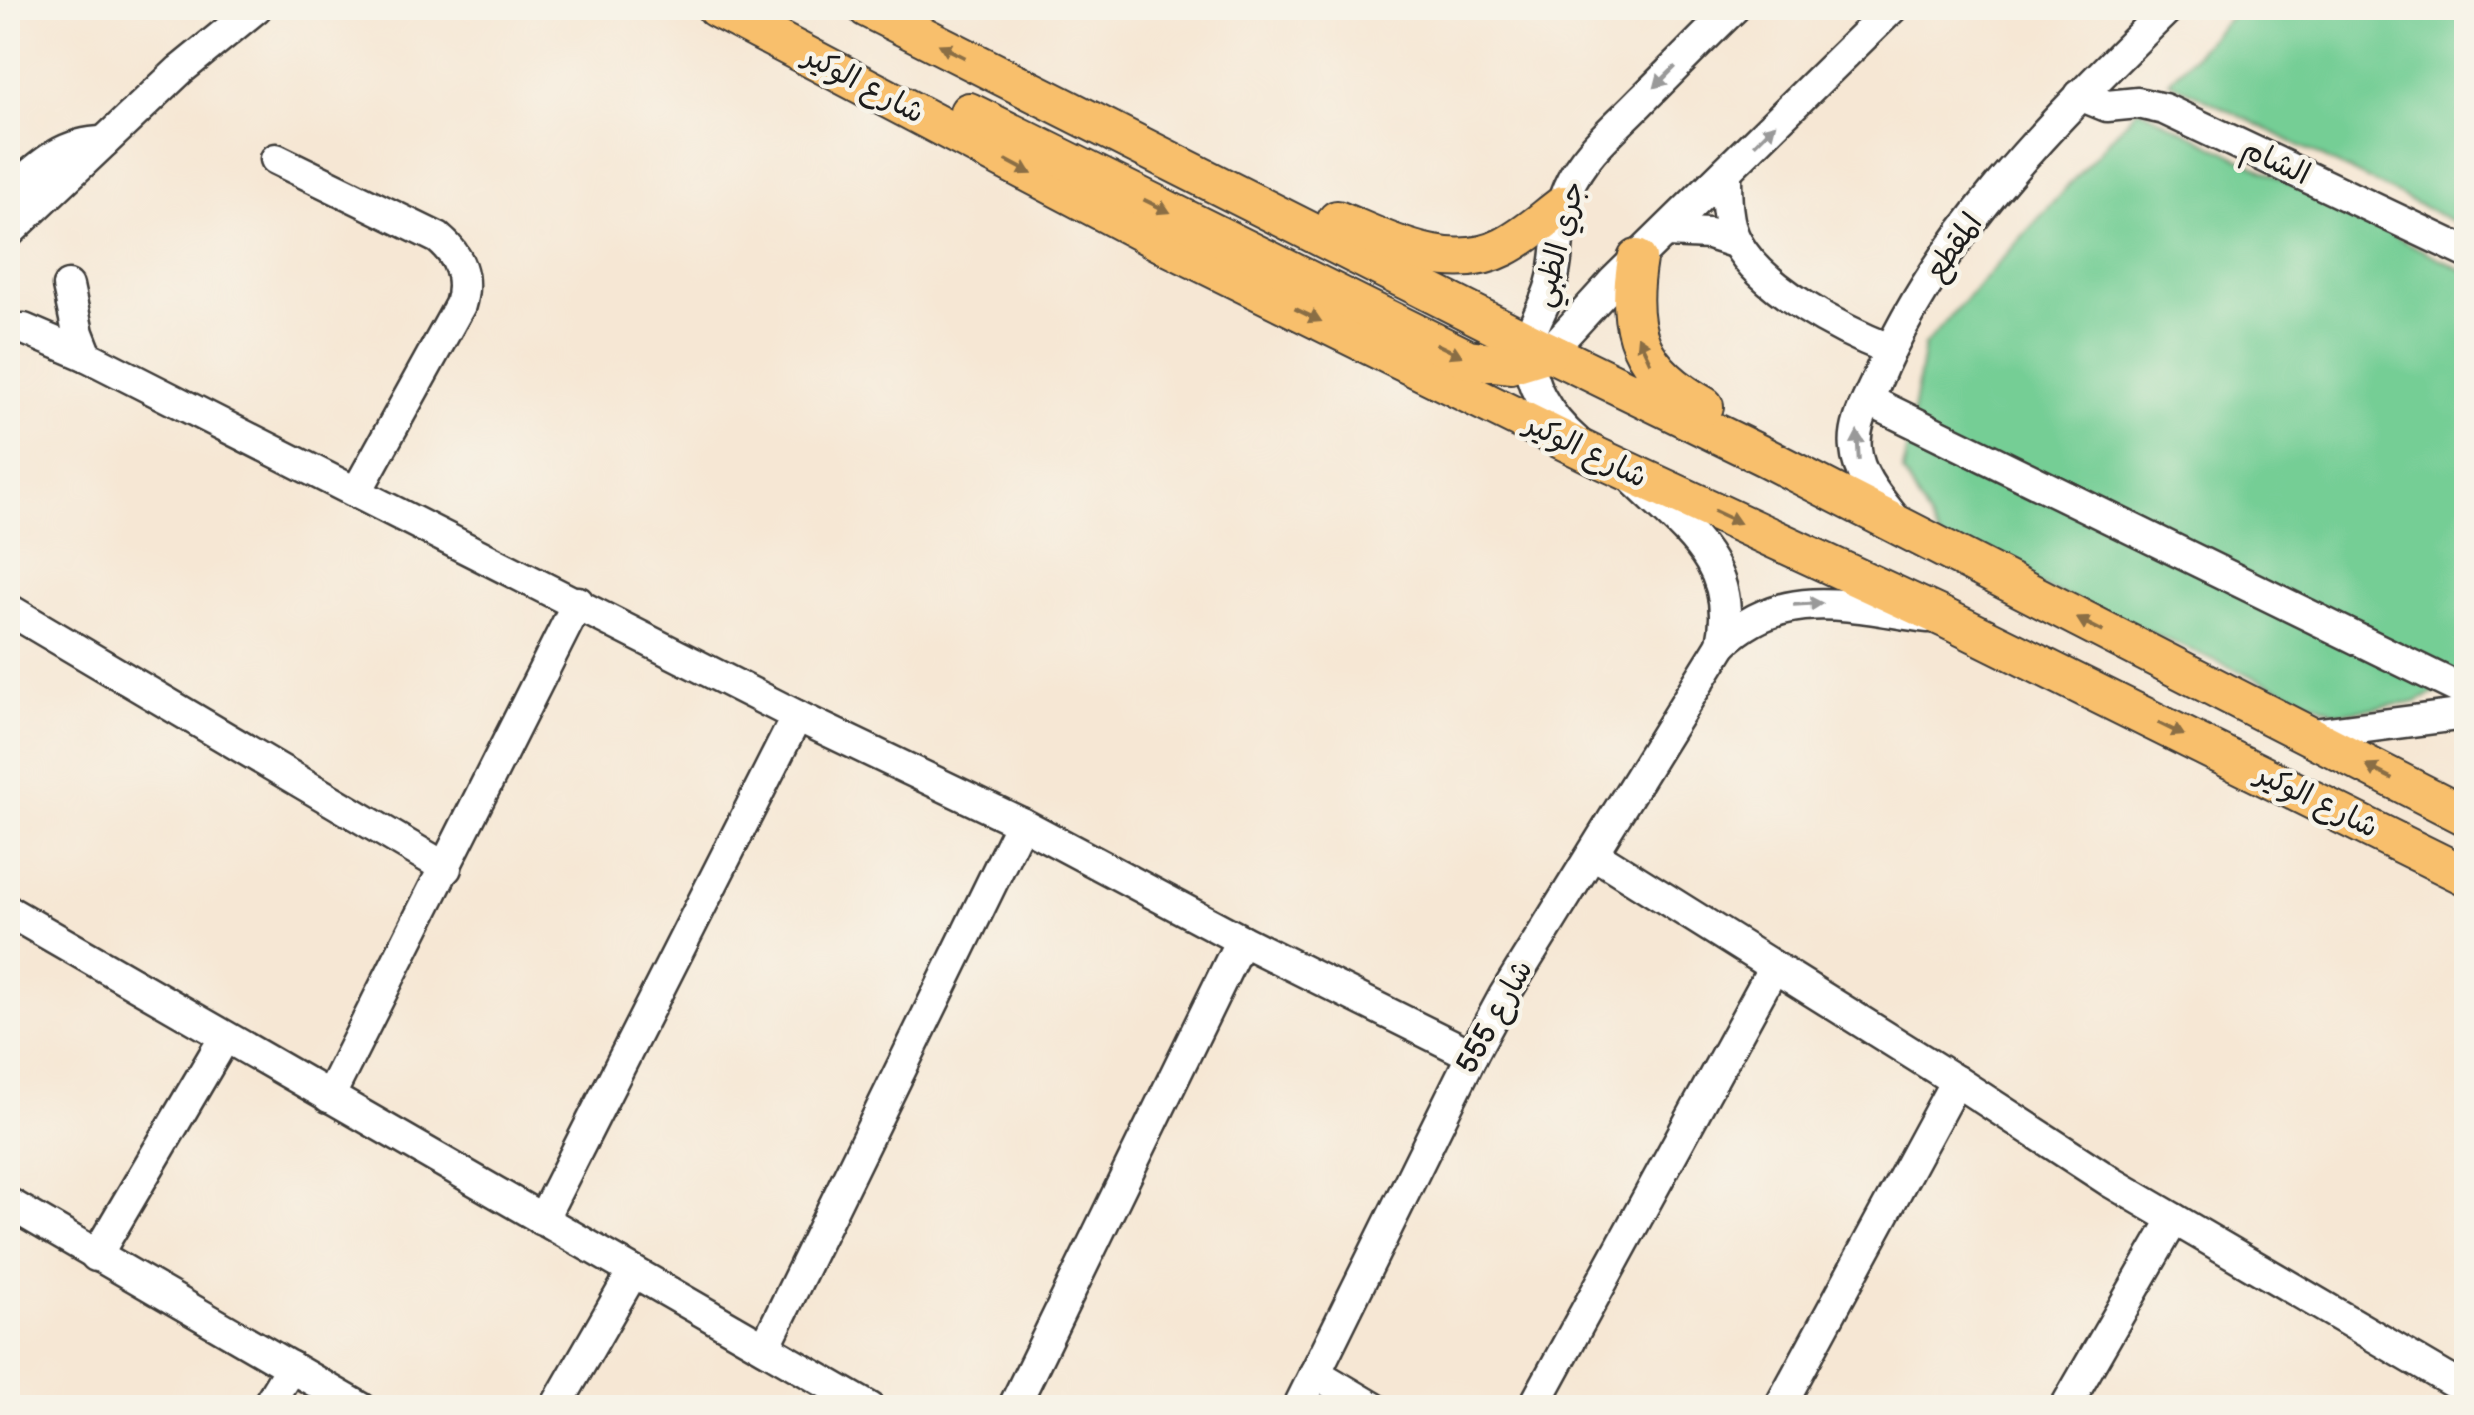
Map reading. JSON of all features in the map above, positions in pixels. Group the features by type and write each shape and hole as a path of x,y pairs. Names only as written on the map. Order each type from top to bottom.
{"main road":[{"name":"شارع الوكير","path":"717,8 1170,247 1609,463 1947,619 2466,876"},
{"path":"717,8 778,21 829,43 1468,359 1499,364 1536,351"},
{"name":"شارع الوكير","path":"866,8 1262,207 1536,351 1765,457 2466,816"},
{"path":"1262,207 1290,203 1419,253 1451,257 1483,255 1501,249 1563,205"},
{"path":"1637,259 1632,317 1650,364 1670,386 1744,428 1765,457"}],"street":[{"path":"180,70 232,8"},
{"path":"8,233 180,70 256,8"},
{"name":"جري الظبي","path":"1536,351 1556,268 1568,188 1587,158 1734,8"},
{"name":"جري الظبي","path":"1536,351 1666,232 1892,8"},
{"name":"المقطع","path":"1903,529 1866,478 1857,458 1855,436 1889,349 1918,297 1974,218 2036,142 2168,8"},
{"name":"الشام","path":"2080,96 2107,106 2138,103 2164,109 2466,252"},
{"path":"8,194 64,149 86,142 104,142"},
{"path":"276,159 438,238 452,252 462,271 460,305 357,491"},
{"path":"1726,174 1737,243"},
{"path":"1666,232 1709,234 1737,243 1790,296 1854,336 1889,349"},
{"path":"68,286 87,356"},
{"path":"24,329 87,356 797,716 1021,823 1472,1056"},
{"path":"1536,351 1533,380 1549,411 1573,439 1609,463"},
{"path":"1868,400 2466,692"},
{"name":"شارع 555","path":"1609,463 1712,560 1724,590 1722,644"},
{"path":"328,1097 578,602"},
{"name":"شارع 555","path":"1298,1408 1472,1056 1522,966 1722,644 1748,622 1794,604 1826,604 1947,619"},
{"path":"8,609 446,868"},
{"path":"2306,735 2466,714"},
{"path":"542,1220 797,716"},
{"path":"765,1347 1021,823"},
{"path":"1594,854 2174,1219 2466,1390"},
{"path":"8,911 870,1408"},
{"path":"1013,1408 1241,940"},
{"path":"1532,1408 1774,968"},
{"path":"96,1256 225,1037"},
{"path":"1780,1408 1956,1080"},
{"path":"8,1204 360,1408"},
{"path":"2065,1408 2174,1219"},
{"path":"555,1408 633,1272"},
{"path":"266,1408 291,1367"},
{"path":"1315,1373 1374,1408"}],"green space":[{"path":"2239,8 2466,8 2466,228 2169,81"},
{"path":"2138,108 2466,272 2466,678 2416,702 2338,713 1943,544 1903,472 1924,346"}]}
